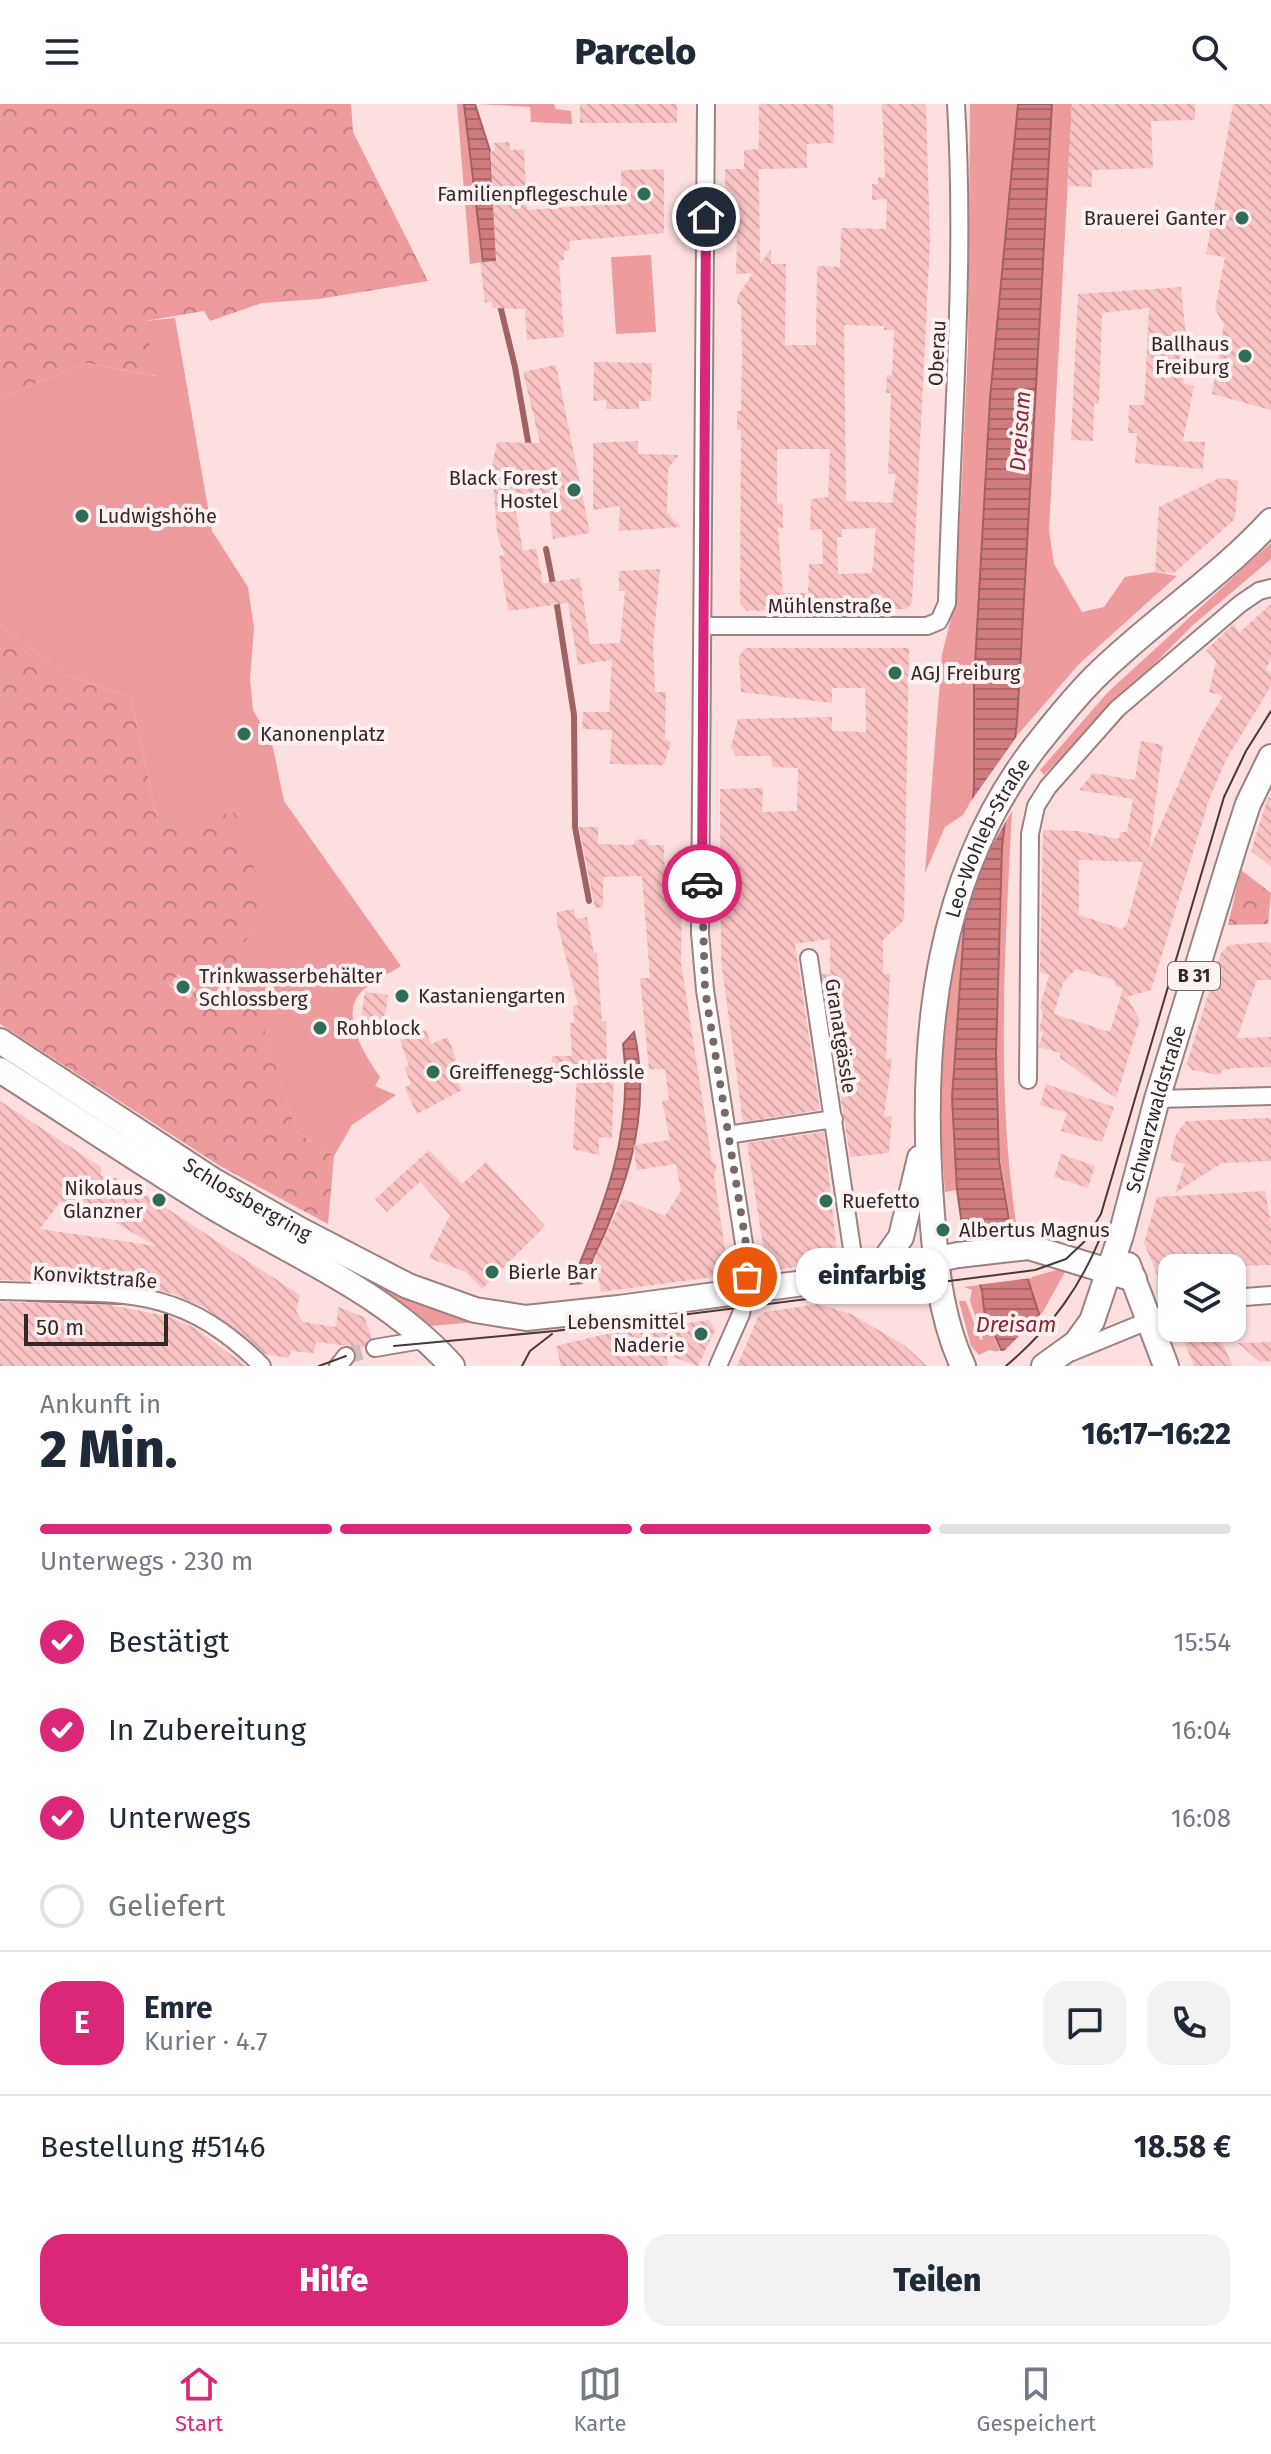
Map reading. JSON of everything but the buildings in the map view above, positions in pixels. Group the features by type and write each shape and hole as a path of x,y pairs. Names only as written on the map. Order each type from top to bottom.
{"main road":[{"name":"Leo-Wohleb-Straße","path":"963,1366 945,1314 947,1257 926,1132 930,1036 938,983 950,915 976,843 1000,797 1041,739 1094,678 1271,521"},
{"name":"Schwarzwaldstraße","path":"1067,1353 1092,1321 1109,1272 1157,1099 1239,830 1271,757"},
{"name":"Schlossbergring","path":"0,1041 214,1181 300,1230 438,1299 513,1317 538,1317 746,1291 866,1274 947,1257 1034,1247 1109,1272"},
{"name":"Schlossbergring","path":"0,1070 210,1204 394,1311 428,1339 452,1366"},
{"path":"866,1274 901,1237 926,1132"},
{"path":"1121,1235 1147,1319 1166,1366"},
{"path":"1109,1272 1134,1279"}],"street":[{"path":"706,104 702,626 704,786 700,933 705,990 747,1250 746,1291 741,1314 718,1366"},
{"name":"Oberau","path":"947,603 961,229 956,104"},
{"path":"1028,1080 1030,834 1036,806 1048,787 1117,709 1240,604 1259,591 1271,588"},
{"name":"Mühlenstraße","path":"702,626 927,626 939,621 947,603"},
{"name":"Granatgässle","path":"809,958 834,1119 866,1274"},
{"path":"1157,1099 1271,1096"},
{"name":"Granatgässle","path":"727,1135 834,1119"},
{"name":"Konviktstraße","path":"0,1291 142,1296 175,1304 228,1334 262,1366"},
{"path":"1246,1297 1271,1295"},
{"path":"1067,1353 1158,1315"},
{"path":"375,1348 428,1339"}],"green space":[{"path":"0,104 351,104 353,132 428,281 319,299 262,303 210,321 204,311 145,321 157,376 86,363 0,398"},
{"path":"457,104 464,104 483,262 470,264"},
{"path":"477,104 554,104 556,109 571,111 572,124 531,122 530,107"},
{"path":"970,104 1018,104 1018,109 990,399 974,682 973,798 963,815 945,827 925,873 942,654 954,607 961,502 968,345"},
{"path":"1052,104 1072,104 1049,530 1054,564 1082,612 1104,607 1125,577 1155,572 1177,576 1079,664 1015,738"},
{"path":"651,255 656,332 616,334 611,257"},
{"path":"175,318 212,531 248,587 254,628 250,679 253,710 272,743 284,801 401,966 363,990 353,1011 356,1035 380,1077 375,1086 396,1095 352,1125 334,1156 296,1131 238,949 269,911 158,823 131,698 67,675 0,625 0,398 86,363 156,376 145,321"},
{"path":"1271,543 1271,559 1193,625 1044,775 1040,770 1108,692"},
{"path":"0,625 67,675 131,698 158,823 235,813 269,911 239,949 296,1131 334,1156 328,1224 220,1166 0,1024"},
{"path":"1012,811 1004,1017 1006,1121 1016,1223 1011,1225 997,1139 996,1054 1002,847 1006,820"},
{"path":"1241,870 1271,893 1268,924 1228,925"},
{"path":"964,915 952,1098 957,1190 945,1192 940,1087 943,1017"},
{"path":"0,1050 393,1291 477,1322 430,1326 376,1287 140,1149 0,1057"},
{"path":"1060,1269 1065,1272 1040,1317 1028,1278"},
{"path":"980,1285 984,1310 1000,1352 989,1350 979,1355 971,1346 959,1301 966,1301 980,1340 983,1339 970,1301 972,1290 964,1287"}],"water":[{"path":"464,104 475,104 490,151 498,261 483,262"},
{"name":"Dreisam","path":"1018,104 1052,104 1017,722 1002,847 996,1054 999,1160 1009,1220 1040,1317 1008,1366 984,1310 982,1291 963,1232 957,1190 952,1098 974,786 974,682 990,399"},
{"path":"634,1032 640,1099 630,1162 609,1223 582,1283 571,1284 614,1167 624,1107 623,1044"}],"pier":[{"path":"1020,732 1010,814 987,855 962,920 969,804"},
{"path":"1014,1223 1032,1278 976,1285 959,1232"},
{"path":"1043,1312 1068,1366 1003,1366 996,1351 1004,1351"}],"waterway":[{"path":"499,301 529,447"},
{"path":"546,549 554,589"},
{"path":"556,599 574,715 575,827 589,901"},
{"path":"28,1299 121,1302"}],"tunnel":[{"path":"346,1356 375,1348"}],"tram line":[{"path":"394,1346 555,1331 1035,1270 1066,1259 1084,1242 1101,1214 1224,797 1246,751 1271,711"},
{"path":"1006,1366 1052,1320 1076,1286 1104,1228"},
{"path":"522,1366 530,1351 552,1334"},
{"path":"319,1366 346,1356"}],"way so far":[{"path":"702,884 700,933 705,990 747,1250 747,1277"}],"place":[{"name":"Familienpflegeschule","path":"644,194"},
{"name":"Brauerei Ganter","path":"1242,218"},
{"name":"Ballhaus Freiburg","path":"1245,356"},
{"name":"Black Forest Hostel","path":"574,490"},
{"name":"Ludwigshöhe","path":"82,516"},
{"name":"AGJ Freiburg","path":"895,673"},
{"name":"Kanonenplatz","path":"244,734"},
{"name":"Trinkwasserbehälter Schlossberg","path":"183,987"},
{"name":"Kastaniengarten","path":"402,996"},
{"name":"Rohblock","path":"320,1028"},
{"name":"Greiffenegg-Schlössle","path":"433,1072"},
{"name":"Nikolaus Glanzner","path":"159,1200"},
{"name":"Ruefetto","path":"826,1201"},
{"name":"Albertus Magnus","path":"943,1230"},
{"name":"Bierle Bar","path":"492,1272"},
{"name":"einfarbig","path":"747,1277"},
{"name":"Lebensmittel Naderie","path":"701,1334"}],"route":[{"path":"702,884 701,556 706,217"}]}
